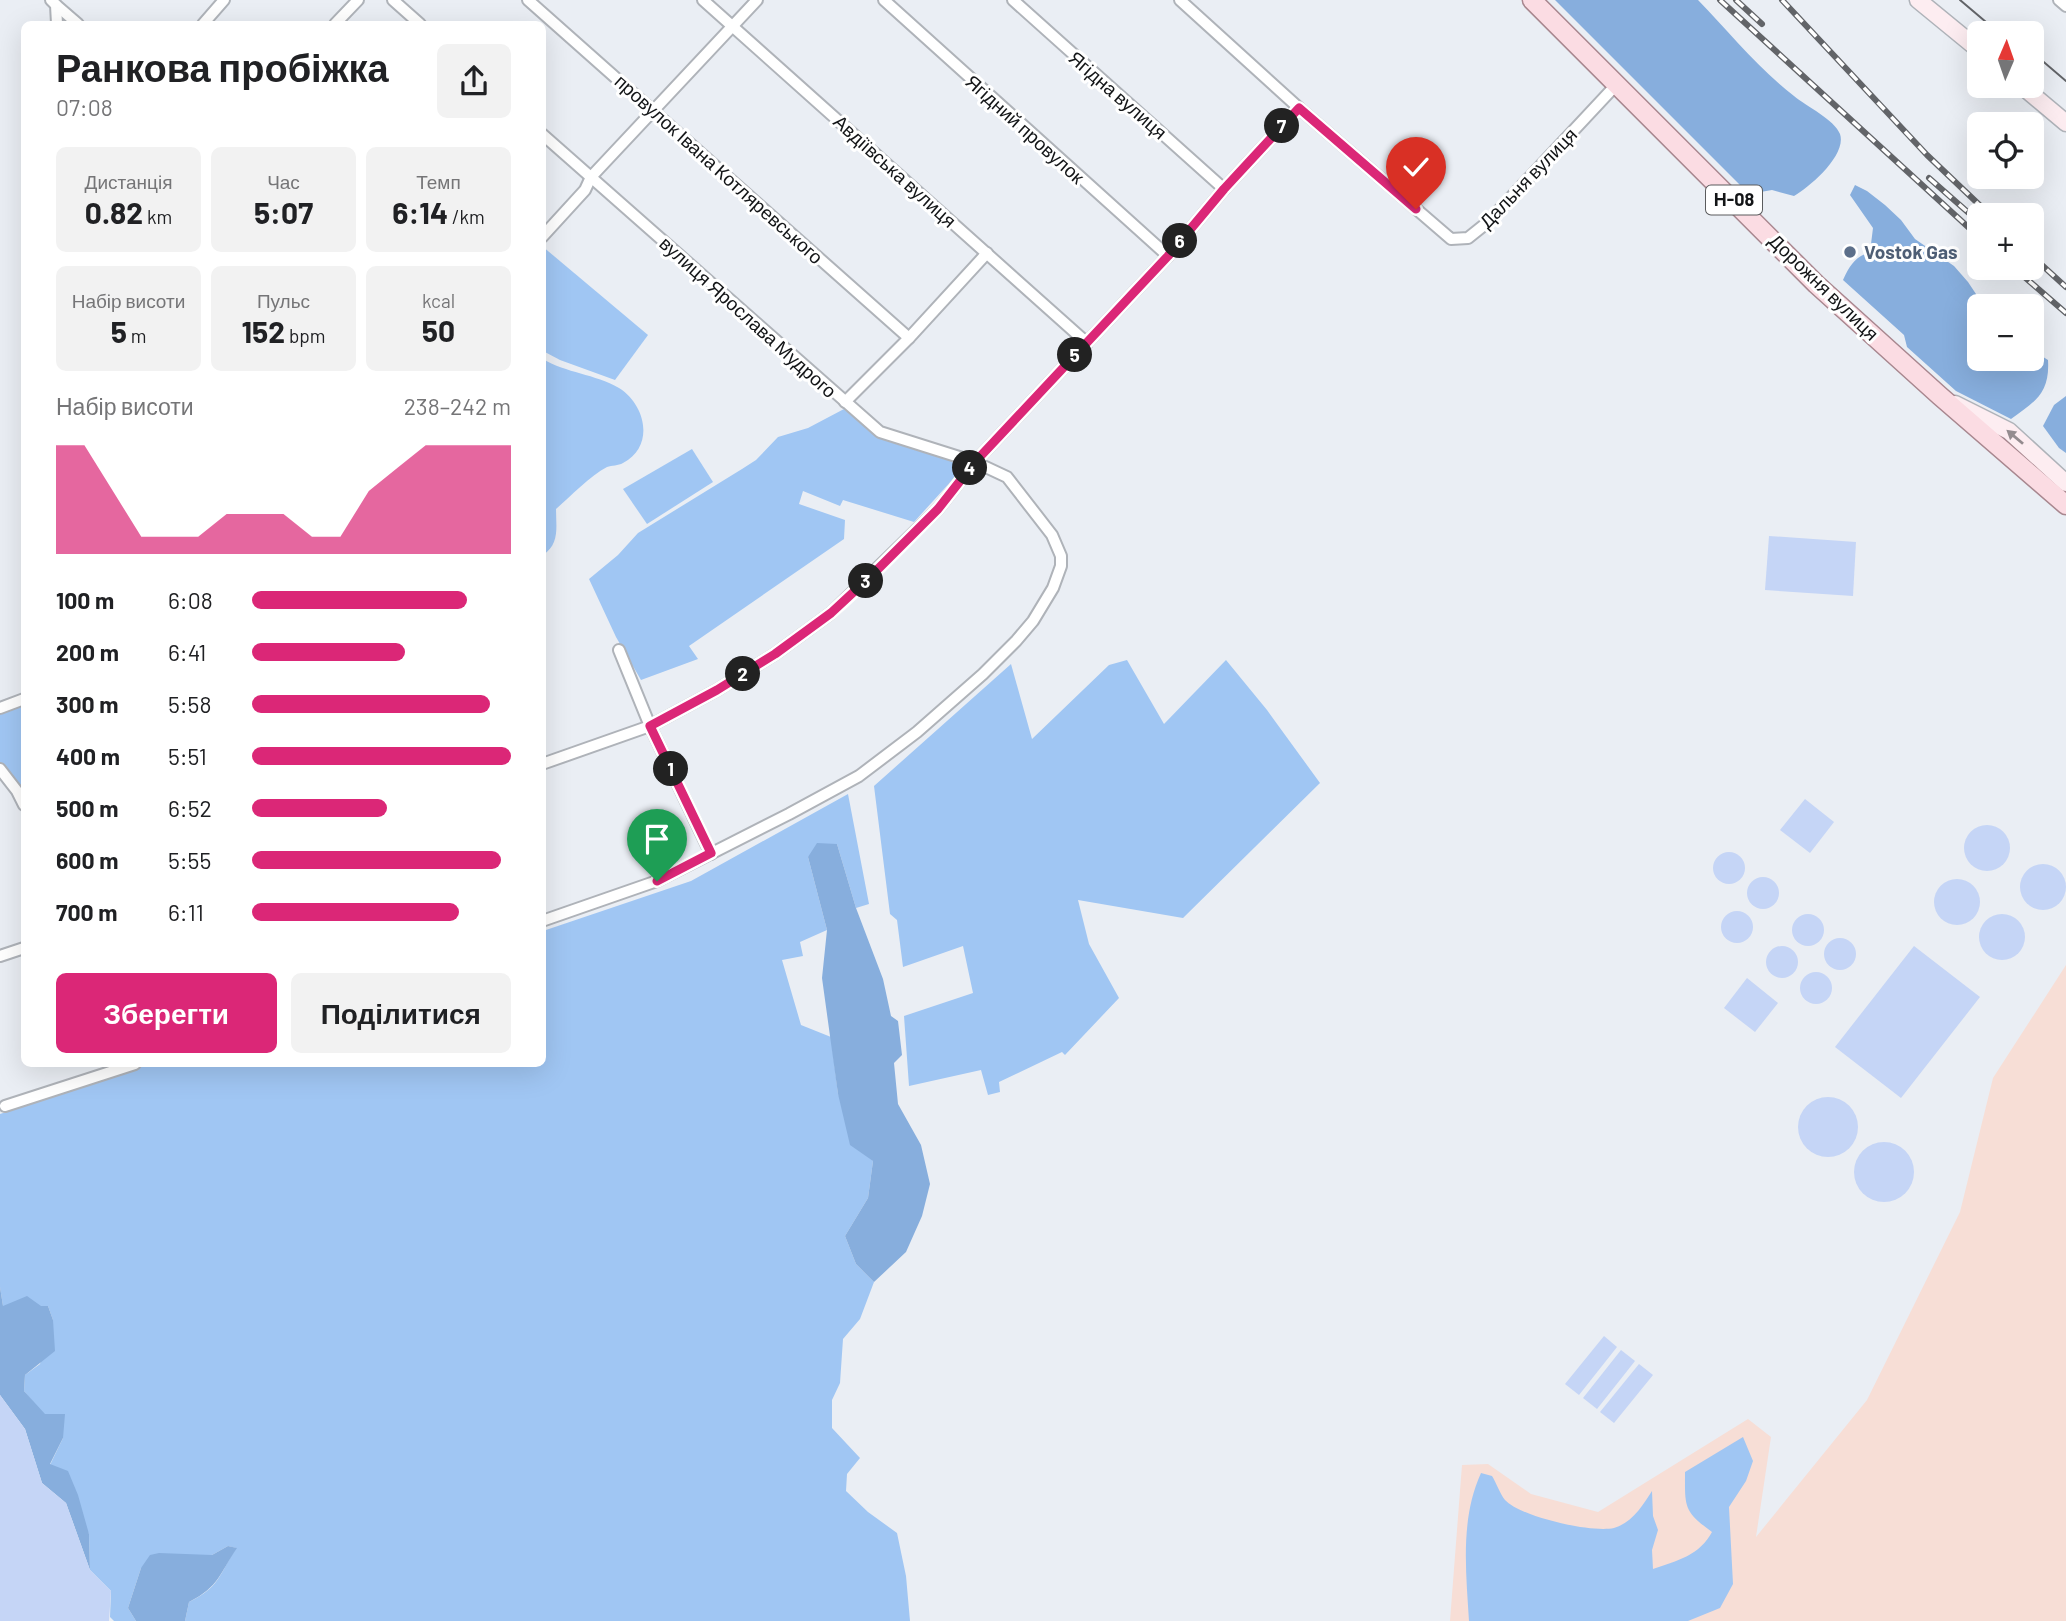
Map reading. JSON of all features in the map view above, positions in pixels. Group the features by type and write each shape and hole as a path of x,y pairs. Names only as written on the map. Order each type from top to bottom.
{"main road":[{"name":"Дорожня вулиця","path":"1532,0 1816,284 2066,505"},
{"path":"1918,0 1967,40"},
{"path":"2036,98 2066,123"},
{"path":"1940,396 2009,431 2066,483"}],"street":[{"path":"206,21 225,0"},
{"path":"338,21 358,0"},
{"path":"393,0 418,21"},
{"name":"провулок Івана Котляревського","path":"527,0 909,338"},
{"name":"Авдіївська вулиця","path":"703,0 1087,343"},
{"path":"546,233 585,190 591,177 655,112 757,0"},
{"name":"Ягідний провулок","path":"884,0 1168,256"},
{"name":"Ягідна вулиця","path":"1013,0 1224,189"},
{"name":"Дальня вулиця","path":"1180,0 1193,4 1299,108 1451,239 1468,238 1488,222 1616,85"},
{"path":"2059,0 2066,6"},
{"path":"54,3 57,21"},
{"path":"54,3 75,21"},
{"path":"546,763 650,726 717,690 775,654 831,613 938,509 975,462 1168,256 1224,189 1299,108"},
{"name":"вулиця Ярослава Мудрого","path":"546,138 880,432 975,462 1007,477 1047,528 1060,556 1059,575 1033,621 983,674 917,732 859,776 657,881 546,919"},
{"path":"845,402 909,338 986,253"},
{"path":"618,650 650,726 711,853"},
{"path":"0,708 21,700"},
{"path":"0,769 21,799"},
{"path":"0,956 21,949"},
{"path":"5,1106 117,1067"}],"shaded area":[{"path":"1555,0 1698,0 1768,74 1837,129 1841,142 1838,151 1826,170 1794,196 1772,190 1749,194"},
{"path":"1855,185 1885,205 1915,239 1954,266 1976,294 1967,294 1967,371 2044,371 2044,358 2048,360 2044,389 2034,402 2011,419 1956,391 1907,347 1904,335 1843,280 1854,262 1870,252 1873,228 1850,195"},
{"path":"546,249 648,335 615,380 546,353"},
{"path":"546,360 619,388 636,405 643,425 640,446 633,456 621,464 601,471 556,509 555,540 546,553"},
{"path":"2066,396 2066,453 2043,426 2054,405"},
{"path":"844,409 879,436 952,461 958,469 954,478 914,522 843,500 840,506 803,491 799,504 845,520 844,539 689,646 698,659 641,680 616,637 589,579 618,555 638,533 756,460 778,437 808,428"},
{"path":"692,449 713,482 647,524 623,489"},
{"path":"1769,536 1856,542 1853,596 1765,590"},
{"path":"1127,660 1164,724 1226,660 1267,710 1320,783 1183,918 1078,900 1089,944 1119,998 1065,1055 1062,1052 999,1082 1000,1092 988,1095 981,1070 909,1086 904,1016 973,993 963,946 903,967 897,920 890,914 874,786 1011,664 1032,739 1109,665"},
{"path":"21,705 21,786 0,763 0,714"},
{"path":"848,794 869,904 856,908 837,844 808,857 827,930 800,942 803,956 782,960 801,1025 831,1037 838,1094 873,1161 868,1198 845,1236 856,1264 874,1282 860,1319 843,1339 840,1383 832,1400 832,1428 860,1458 847,1474 846,1491 868,1512 897,1533 906,1576 910,1621 185,1621 189,1602 213,1585 236,1548 228,1546 212,1555 189,1556 141,1568 128,1608 136,1621 114,1621 110,1617 111,1591 90,1570 89,1534 50,1465 63,1438 24,1391 25,1375 40,1364 53,1320 48,1306 3,1306 0,1287 0,1114 140,1067 546,1067 546,930 691,881"},
{"path":"1805,799 1834,822 1810,853 1780,830"},
{"path":"1987,825 2003,832 2010,848 2003,864 1987,871 1971,864 1964,848 1971,832"},
{"path":"817,843 837,844 856,908 883,979 891,1016 898,1021 902,1055 894,1063 898,1104 921,1145 930,1184 922,1216 906,1252 874,1282 856,1264 845,1236 868,1198 873,1161 850,1145 838,1094 822,978 827,930 808,857"},
{"path":"1729,852 1740,857 1745,868 1740,879 1729,884 1718,879 1713,868 1718,857"},
{"path":"2043,864 2059,871 2066,887 2059,903 2043,910 2027,903 2020,887 2027,871"},
{"path":"1763,877 1774,882 1779,893 1774,904 1763,909 1752,904 1747,893 1752,882"},
{"path":"1957,879 1973,886 1980,902 1973,918 1957,925 1941,918 1934,902 1941,886"},
{"path":"1737,911 1748,916 1753,927 1748,938 1737,943 1726,938 1721,927 1726,916"},
{"path":"1808,914 1819,919 1824,930 1819,941 1808,946 1797,941 1792,930 1797,919"},
{"path":"2002,914 2018,921 2025,937 2018,953 2002,960 1986,953 1979,937 1986,921"},
{"path":"1840,938 1851,943 1856,954 1851,965 1840,970 1829,965 1824,954 1829,943"},
{"path":"1782,946 1793,951 1798,962 1793,973 1782,978 1771,973 1766,962 1771,951"},
{"path":"1914,946 1980,997 1901,1098 1835,1047"},
{"path":"2066,965 2066,1621 1450,1621 1462,1465 1488,1464 1531,1494 1598,1512 1748,1419 1771,1437 1756,1537 1867,1400 1960,1212 1993,1078"},
{"path":"1816,972 1827,977 1832,988 1827,999 1816,1004 1805,999 1800,988 1805,977"},
{"path":"1747,978 1778,1003 1755,1032 1724,1008"},
{"path":"1828,1097 1849,1106 1858,1127 1849,1148 1828,1157 1807,1148 1798,1127 1807,1106"},
{"path":"1884,1142 1905,1151 1914,1172 1905,1193 1884,1202 1863,1193 1854,1172 1863,1151"},
{"path":"0,1287 3,1306 27,1296 41,1306 48,1306 53,1320 55,1351 25,1375 24,1391 45,1414 65,1414 63,1438 50,1464 68,1471 78,1495 89,1534 90,1570 66,1503 42,1483 25,1429 0,1395"},
{"path":"1604,1336 1617,1347 1579,1395 1565,1384"},
{"path":"1621,1350 1635,1361 1597,1409 1583,1398"},
{"path":"1639,1364 1653,1375 1614,1423 1600,1412"},
{"path":"0,1395 25,1429 42,1483 66,1503 90,1570 111,1591 109,1621 0,1621"},
{"path":"1743,1437 1753,1461 1746,1481 1729,1507 1733,1584 1720,1608 1688,1621 1469,1621 1467,1527 1474,1491 1481,1473 1492,1476 1505,1500 1513,1506 1540,1518 1590,1528 1620,1526 1636,1513 1652,1491 1653,1516 1658,1530 1652,1550 1653,1569 1687,1556 1707,1540 1712,1532 1696,1519 1688,1507 1685,1472"},
{"path":"228,1546 237,1548 213,1585 189,1602 185,1621 136,1621 128,1608 141,1568 150,1555 212,1555"}],"tram line":[{"path":"1960,0 1985,21"},
{"path":"2044,62 2066,81"}],"railway":[{"path":"1720,0 1967,226"},
{"path":"1736,0 1762,24"},
{"path":"1782,0 1927,155 1977,203"},
{"path":"1929,178 1967,211"},
{"path":"2044,267 2066,287"},
{"path":"2028,280 2066,313"}],"place":[{"name":"Vostok Gas","path":"1850,252"}],"route":[{"path":"657,881 711,853 650,726 717,690 775,654 831,613 873,574 938,509 975,462 1168,256 1224,189 1299,108 1416,209"}]}
